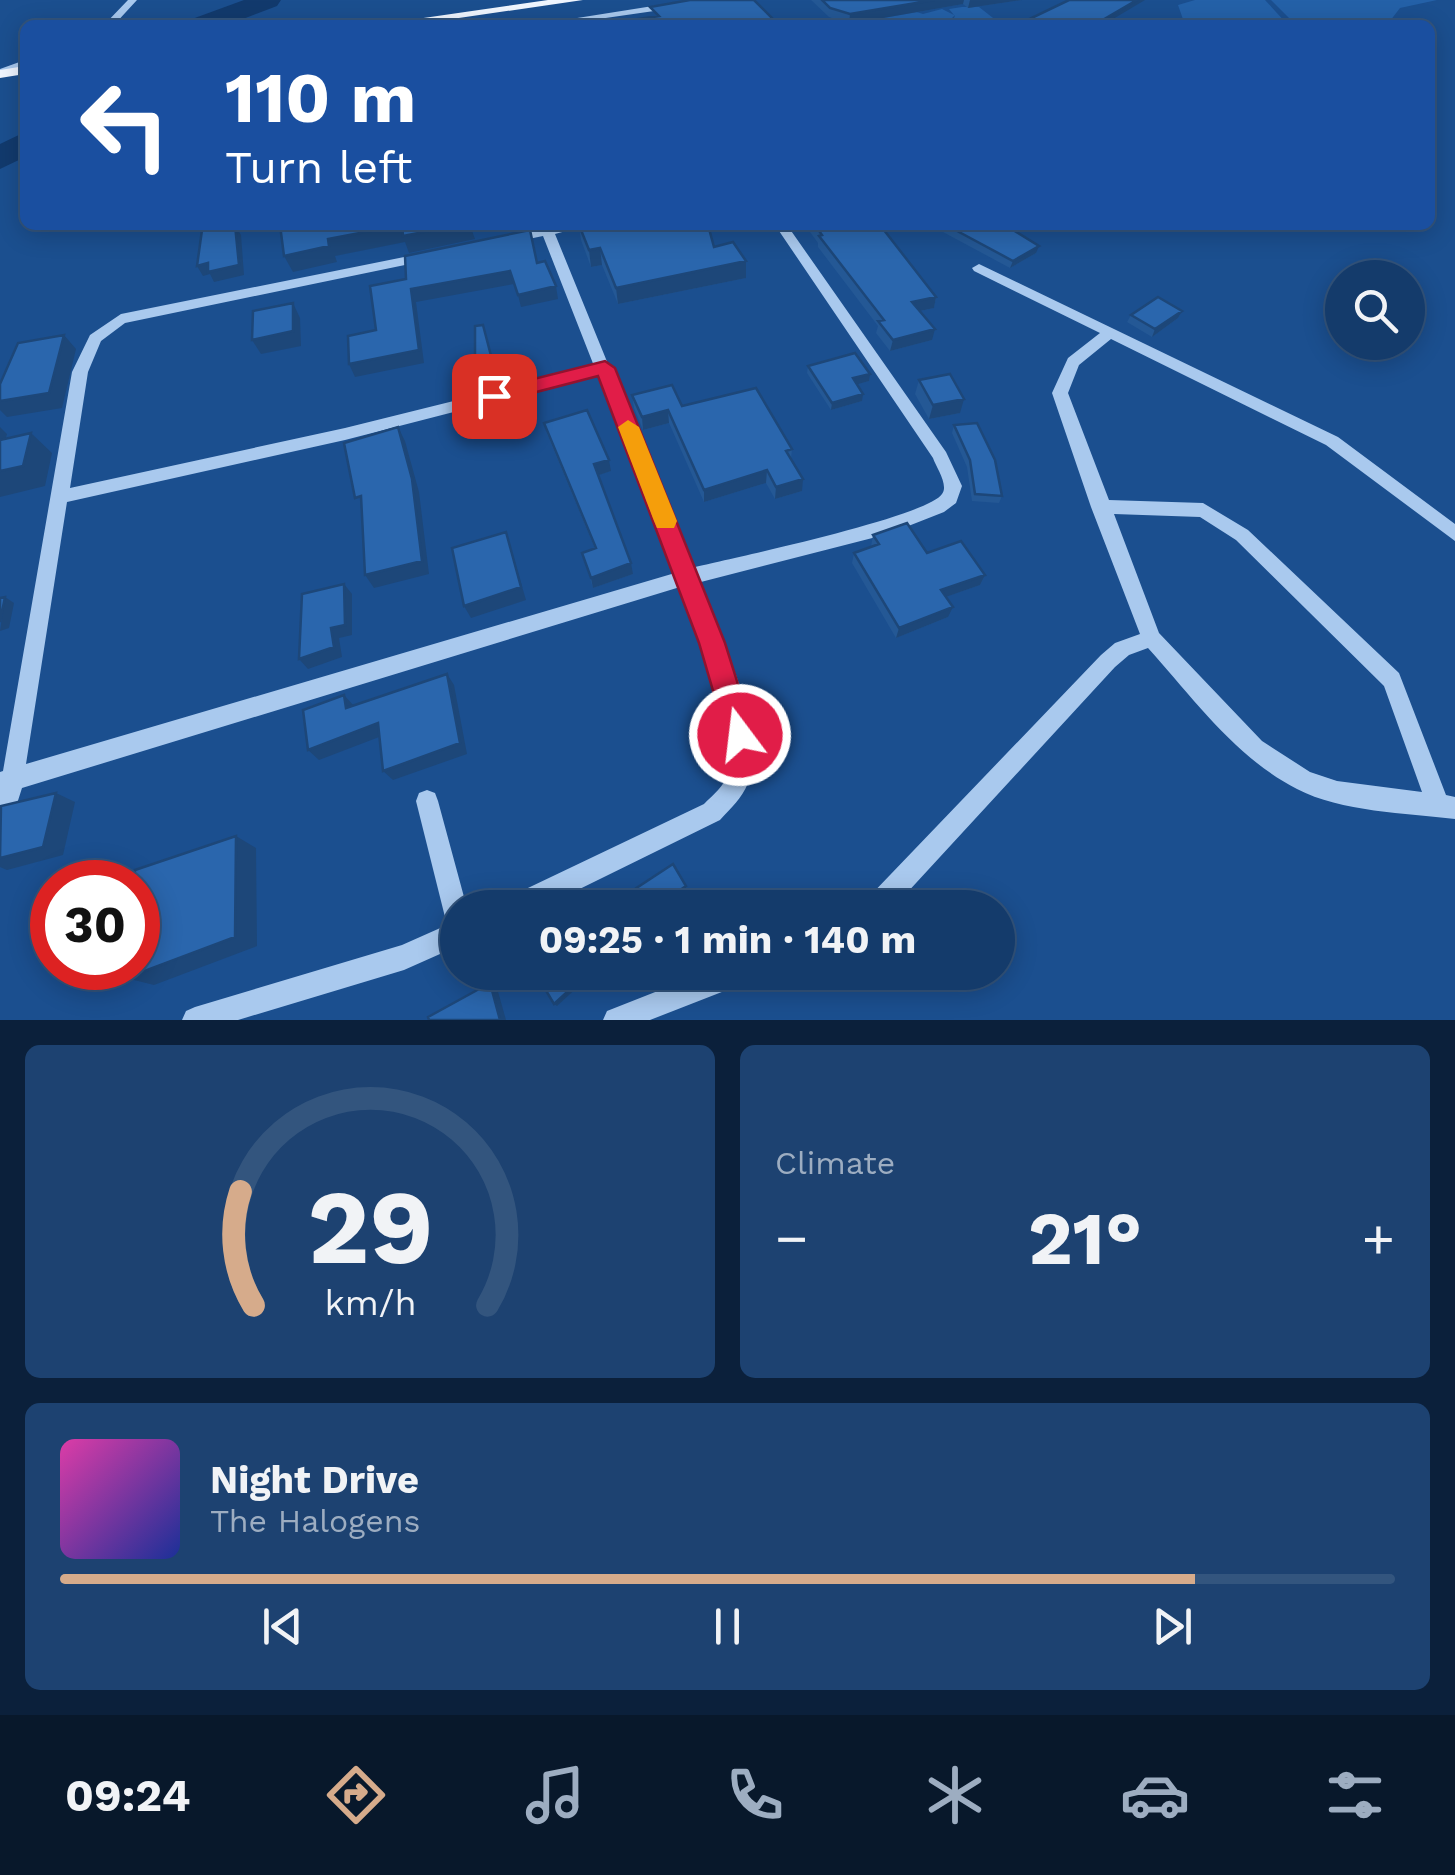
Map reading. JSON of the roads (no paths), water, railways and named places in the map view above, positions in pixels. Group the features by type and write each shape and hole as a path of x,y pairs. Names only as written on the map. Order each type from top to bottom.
{"main road":[{"path":"464,20 577,0"}],"street":[{"path":"114,20 133,0"},
{"path":"572,20 682,4"},
{"path":"490,243 539,230"},
{"path":"547,230 688,577 734,708 743,761 738,780 712,812 551,890"},
{"path":"7,781 688,577 882,529 938,507 950,498 953,486 940,456 784,230"},
{"path":"0,824 62,496 80,372 91,344 108,325 451,251"},
{"path":"979,268 1332,442 1455,534"},
{"path":"1110,332 1073,362 1060,392 1151,638 1254,748 1279,768 1337,792 1447,806"},
{"path":"62,496 345,434 605,368"},
{"path":"1100,507 1203,510 1242,535 1392,680 1447,806"},
{"path":"893,890 1108,662 1122,649 1151,638"},
{"path":"427,801 450,890"},
{"path":"195,1020 404,956 440,941"},
{"path":"616,1020 694,990"}],"waterway":[{"path":"215,20 268,0"},
{"path":"0,159 20,145"}]}
